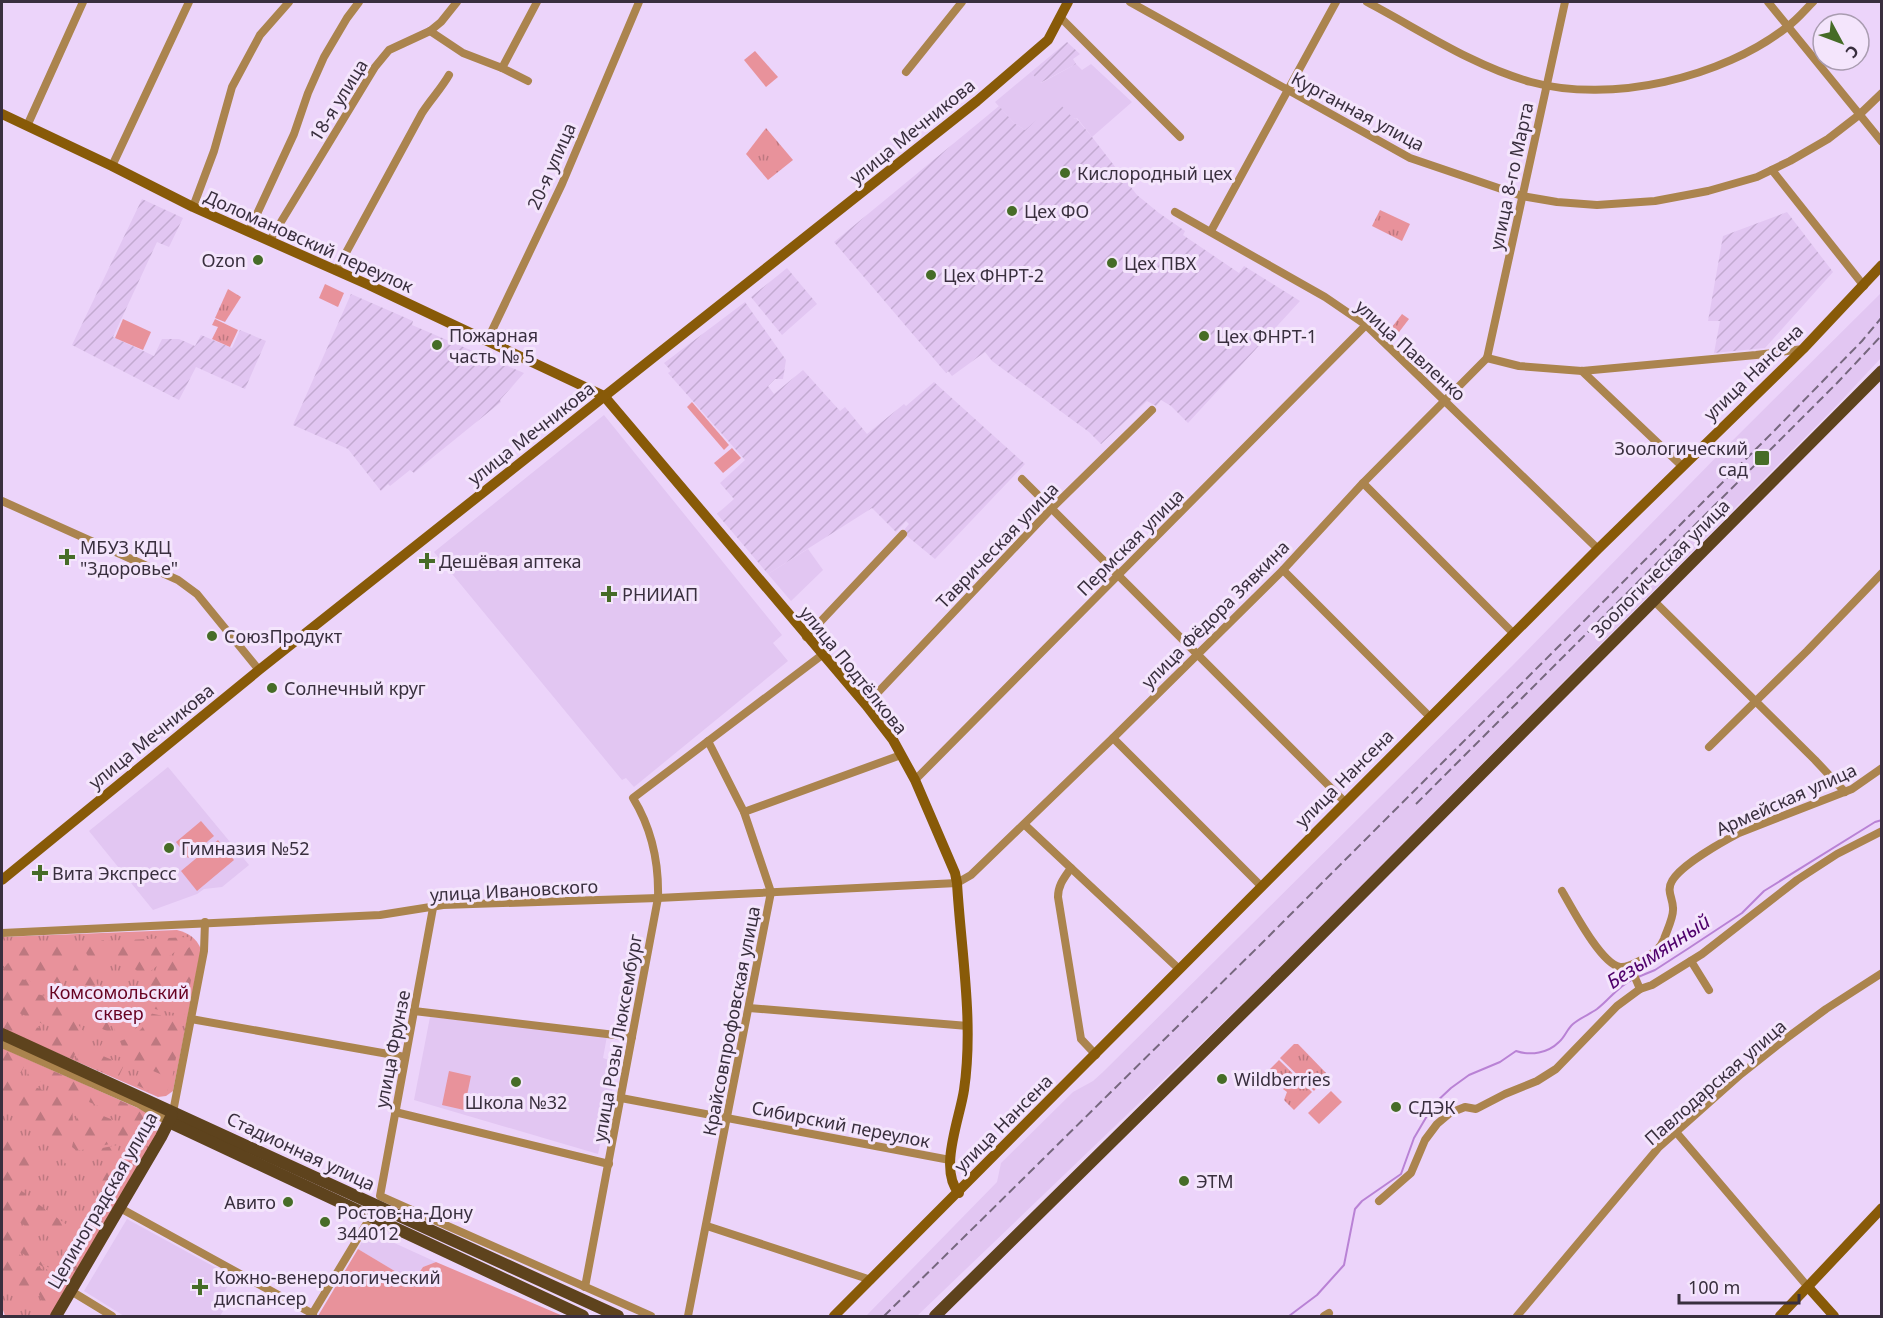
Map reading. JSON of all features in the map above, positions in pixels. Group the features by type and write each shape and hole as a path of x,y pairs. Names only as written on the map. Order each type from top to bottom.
{"main road":[{"name":"улица Мечникова","path":"2,880 259,670 977,101 1048,40 1068,2"},
{"name":"Доломановский переулок","path":"2,114 193,207 270,240 604,396"},
{"name":"улица Нансена","path":"834,1317 1598,549 1803,349 1881,266"},
{"name":"Зоологическая улица","path":"935,1317 1278,978 1881,371"},
{"name":"улица Подтёлкова","path":"604,396 866,705 893,740 915,780 955,873 957,883 968,1026 964,1089 950,1160 951,1180 958,1193"},
{"name":"Стадионная улица","path":"2,1034 370,1218 583,1317"},
{"name":"Стадионная улица","path":"171,1117 618,1317"},
{"name":"Целиноградская улица","path":"56,1317 171,1117"},
{"path":"1780,1317 1881,1208"},
{"path":"1808,1287 1834,1317"}],"street":[{"path":"27,126 83,2"},
{"path":"112,166 189,2"},
{"path":"193,207 214,151 232,87 260,35 289,2"},
{"path":"249,231 294,134 308,93 324,57 359,2"},
{"name":"18-я улица","path":"270,240 375,67 388,50 430,31 441,22 457,2"},
{"path":"502,68 537,2"},
{"path":"906,72 962,2"},
{"name":"Курганная улица","path":"1130,2 1410,158 1522,196 1557,202 1597,205 1655,201 1708,191 1758,177 1828,139 1859,115 1881,93"},
{"path":"1211,231 1336,2"},
{"path":"1367,2 1504,73 1545,84 1603,89 1647,85 1716,67 1753,50 1788,27 1813,2"},
{"name":"улица 8-го Марта","path":"1487,358 1564,2"},
{"path":"1768,2 1881,142"},
{"name":"20-я улица","path":"487,341 562,184 635,3"},
{"path":"1060,18 1180,137"},
{"path":"430,31 463,53 528,81"},
{"path":"336,271 422,113 449,75"},
{"path":"1772,170 1863,286"},
{"name":"улица Павленко","path":"1175,212 1325,297 1366,325 1598,549"},
{"name":"Пермская улица","path":"915,780 1366,325"},
{"path":"1487,358 1519,366 1582,371 1803,349"},
{"name":"улица Фёдора Зявкина","path":"957,883 971,875 1025,825 1283,570 1363,483 1487,358"},
{"path":"1582,371 1682,466"},
{"name":"Таврическая улица","path":"866,705 1052,508 1152,410"},
{"path":"1023,479 1346,802"},
{"path":"1363,483 1514,634"},
{"path":"2,501 178,580 197,594 259,670"},
{"path":"806,637 903,534"},
{"path":"1283,570 1430,717"},
{"path":"1709,747 1807,651 1881,573"},
{"path":"1653,600 1845,792"},
{"path":"708,741 822,655"},
{"path":"1113,738 1262,886"},
{"name":"улица Розы Люксембург","path":"585,1287 658,898 657,863 653,842 645,817 633,798 708,741"},
{"name":"Крайсовпрофовская улица","path":"688,1317 771,892 744,812 708,741"},
{"path":"744,812 901,755"},
{"name":"Армейская улица","path":"1632,969 1661,946 1673,909 1669,890 1677,873 1739,833 1845,792 1881,768"},
{"path":"1025,825 1179,969"},
{"path":"1379,1201 1411,1173 1425,1140 1437,1124 1450,1113 1465,1107 1476,1109 1538,1081 1556,1069 1617,1006 1640,989 1653,985 1691,961 1797,880 1881,831"},
{"path":"1071,868 1058,888 1058,897 1081,1039 1096,1055"},
{"name":"улица Ивановского","path":"2,933 380,915 443,905 658,898 957,883"},
{"path":"1562,891 1600,952 1610,963 1632,969 1640,989"},
{"name":"улица Фрунзе","path":"380,1196 434,908"},
{"name":"Целиноградская улица","path":"171,1117 204,951 205,922"},
{"path":"1691,961 1709,990"},
{"name":"Павлодарская улица","path":"1517,1317 1659,1147 1741,1074 1784,1040 1881,973"},
{"path":"749,1008 968,1026"},
{"path":"414,1011 632,1037"},
{"path":"191,1019 405,1057"},
{"name":"Стадионная улица","path":"2,1044 171,1117"},
{"name":"Сибирский переулок","path":"621,1098 950,1160"},
{"path":"395,1112 609,1164"},
{"path":"1676,1132 1808,1287"},
{"name":"Стадионная улица","path":"380,1196 651,1317"},
{"path":"120,1208 312,1315 370,1218"},
{"path":"707,1226 871,1280"},
{"path":"71,1291 112,1317"}],"shaded area":[{"path":"1067,42 1080,54 1073,59 1076,64 1040,83 1031,72"},
{"path":"1076,64 1082,70 1091,64 1132,102 1092,137 1077,118 1025,130 1014,123 995,102 1031,72 1041,83"},
{"path":"1058,102 1074,119 1076,118 1137,195 1185,231 1183,235 1239,273 1244,266 1300,301 1188,423 1171,406 1161,400 1156,406 1147,401 1101,444 1089,432 992,361 985,352 952,376 948,371 946,373 834,242 999,106 1014,123 1025,130"},
{"path":"142,199 183,218 169,247 157,242 113,337 154,356 162,339 179,339 195,346 201,335 232,348 240,330 266,341 245,389 196,367 179,400 72,345"},
{"path":"1787,212 1833,272 1765,348 1714,353 1720,321 1708,321 1723,236"},
{"path":"787,268 817,304 782,335 751,297"},
{"path":"1881,293 1881,358 1282,966 917,1316 866,1316 997,1182 1001,1163 1073,1092 1093,1081 1103,1072 1512,666 1727,446"},
{"path":"351,294 413,321 412,325 524,373 500,400 501,402 414,473 410,470 381,491 348,449 293,425"},
{"path":"745,302 786,360 783,379 775,379 768,386 774,394 803,370 840,411 845,407 867,434 934,382 1025,464 935,559 907,536 904,530 909,524 906,521 896,532 872,508 768,574 717,514 734,499 720,483 745,460 668,373 671,371 664,363"},
{"name":"РНИИАП","path":"604,415 782,635 773,643 788,661 634,787 626,778 622,780 434,552"},
{"path":"808,549 823,570 791,601 768,574"},
{"name":"Гимназия №52","path":"168,767 249,865 222,887 204,889 197,894 153,910 89,831"},
{"name":"Школа №32","path":"430,1017 607,1036 603,1058 618,1063 598,1154 414,1100"},
{"path":"127,1219 233,1277 222,1296 229,1301 220,1316 124,1316 84,1291"},
{"path":"368,1231 436,1262 423,1267 413,1283 358,1249"}],"green space":[{"path":"755,51 778,77 766,87 744,60"},
{"path":"766,128 793,160 768,180 746,154"},
{"path":"1380,210 1410,224 1402,241 1372,226"},
{"path":"325,284 344,293 338,307 319,298"},
{"path":"228,289 241,297 225,322 215,318"},
{"path":"1402,314 1409,319 1396,336 1389,331"},
{"path":"123,319 151,332 143,350 115,338"},
{"path":"215,319 238,330 230,347 212,339 218,327 212,325"},
{"path":"692,402 729,445 724,450 687,407"},
{"path":"732,448 741,458 723,473 714,463"},
{"path":"201,821 214,836 188,858 176,842"},
{"path":"218,840 234,860 197,891 181,871"},
{"name":"Комсомольский сквер","path":"177,930 192,936 201,949 173,1091 166,1096 158,1097 2,1029 2,937"},
{"path":"189,937 191,939 143,977 130,964 108,962 107,941"},
{"path":"104,940 105,962 93,966 82,945 85,942"},
{"path":"77,942 62,984 2,970 24,944"},
{"path":"193,944 197,950 184,1015 150,1008 150,991 146,982"},
{"path":"81,950 89,968 74,982 67,984"},
{"path":"92,972 99,988 79,984"},
{"path":"2,975 53,986 52,993 2,982"},
{"path":"143,985 147,997 146,1008 127,1004 127,998"},
{"path":"2,986 54,998 43,1024 2,1005"},
{"path":"59,998 64,1000 70,1008 85,1033 82,1040 47,1025"},
{"path":"126,1007 146,1011 136,1028 118,1038 108,1012 119,1014"},
{"path":"2,1012 41,1029 35,1042 2,1027"},
{"path":"102,1013 104,1013 114,1038 104,1038 107,1031 100,1028"},
{"path":"149,1013 183,1020 172,1079 127,1060 120,1041 139,1031 148,1019"},
{"path":"45,1031 79,1044 73,1059 39,1044"},
{"path":"103,1041 116,1042 122,1058 100,1048"},
{"path":"1294,1044 1298,1044 1327,1074 1314,1091 1280,1058"},
{"path":"82,1047 124,1065 118,1078 76,1060"},
{"name":"Комсомольский сквер","path":"2,1048 151,1114 156,1120 157,1135 52,1316 5,1316 2,1307"},
{"path":"3,1050 27,1060 21,1073 2,1065"},
{"path":"1279,1060 1312,1092 1294,1110 1284,1100 1287,1092 1283,1089 1288,1084 1283,1078 1278,1083 1274,1080 1268,1084 1264,1080 1264,1075"},
{"path":"32,1062 64,1076 58,1089 27,1076"},
{"path":"139,1071 169,1085 167,1092 156,1094 134,1084"},
{"path":"449,1071 471,1076 464,1110 442,1105"},
{"path":"6,1074 19,1080 5,1113 2,1110 2,1086"},
{"path":"67,1077 90,1087 84,1100 61,1090"},
{"path":"24,1082 72,1103 73,1122 65,1149 59,1147 13,1108"},
{"path":"94,1089 150,1114 156,1120 156,1127 154,1130 89,1102"},
{"path":"1331,1091 1342,1102 1319,1124 1308,1113"},
{"path":"77,1105 137,1130 133,1139 77,1151 72,1147 77,1122"},
{"path":"4,1128 44,1163 32,1182 2,1183"},
{"path":"118,1145 113,1192 105,1185 99,1192 97,1190 114,1160 97,1149"},
{"path":"84,1152 73,1170 64,1162 66,1156"},
{"path":"2,1187 17,1188 26,1194 2,1225"},
{"path":"28,1196 35,1228 32,1232 13,1216"},
{"path":"34,1201 67,1225 43,1264 66,1279 84,1251 86,1253 69,1284 2,1240 2,1231 7,1225 41,1252 51,1239 39,1228"},
{"path":"2,1243 67,1286 49,1316 35,1316 46,1312 36,1287 12,1295 2,1268"},
{"path":"358,1249 413,1282 423,1267 436,1262 563,1316 318,1316"}],"waterway":[{"name":"Безымянный","path":"1638,977 1655,970 1742,913 1764,891 1875,822 1882,820"},
{"name":"Безымянный","path":"1289,1316 1317,1295 1344,1265 1355,1209 1362,1201 1401,1174 1414,1138 1434,1104 1469,1075 1500,1062 1516,1051 1539,1052 1555,1046 1573,1024 1597,1009 1633,979"}],"railway":[{"path":"884,1316 1263,942 1775,430 1862,341 1882,317"},
{"path":"1416,804 1837,383 1882,335"}],"place":[{"name":"Кислородный цех","path":"1065,173"},
{"name":"Цех ФО","path":"1012,211"},
{"name":"Ozon","path":"258,260"},
{"name":"Цех ПВХ","path":"1112,263"},
{"name":"Цех ФНРТ-2","path":"931,275"},
{"name":"Цех ФНРТ-1","path":"1204,336"},
{"name":"Пожарная часть № 5","path":"437,345"},
{"name":"Зоологический сад","path":"1762,458"},
{"name":"МБУЗ КДЦ \"Здоровье\"","path":"67,557"},
{"name":"Дешёвая аптека","path":"427,561"},
{"name":"РНИИАП","path":"609,594"},
{"name":"СоюзПродукт","path":"212,636"},
{"name":"Солнечный круг","path":"272,688"},
{"name":"Гимназия №52","path":"169,848"},
{"name":"Вита Экспресс","path":"40,873"},
{"name":"Wildberries","path":"1222,1079"},
{"name":"Школа №32","path":"516,1082"},
{"name":"СДЭК","path":"1396,1107"},
{"name":"ЭТМ","path":"1184,1181"},
{"name":"Авито","path":"288,1202"},
{"name":"Ростов-на-Дону 344012","path":"325,1222"},
{"name":"Кожно-венерологический диспансер","path":"200,1287"}]}
